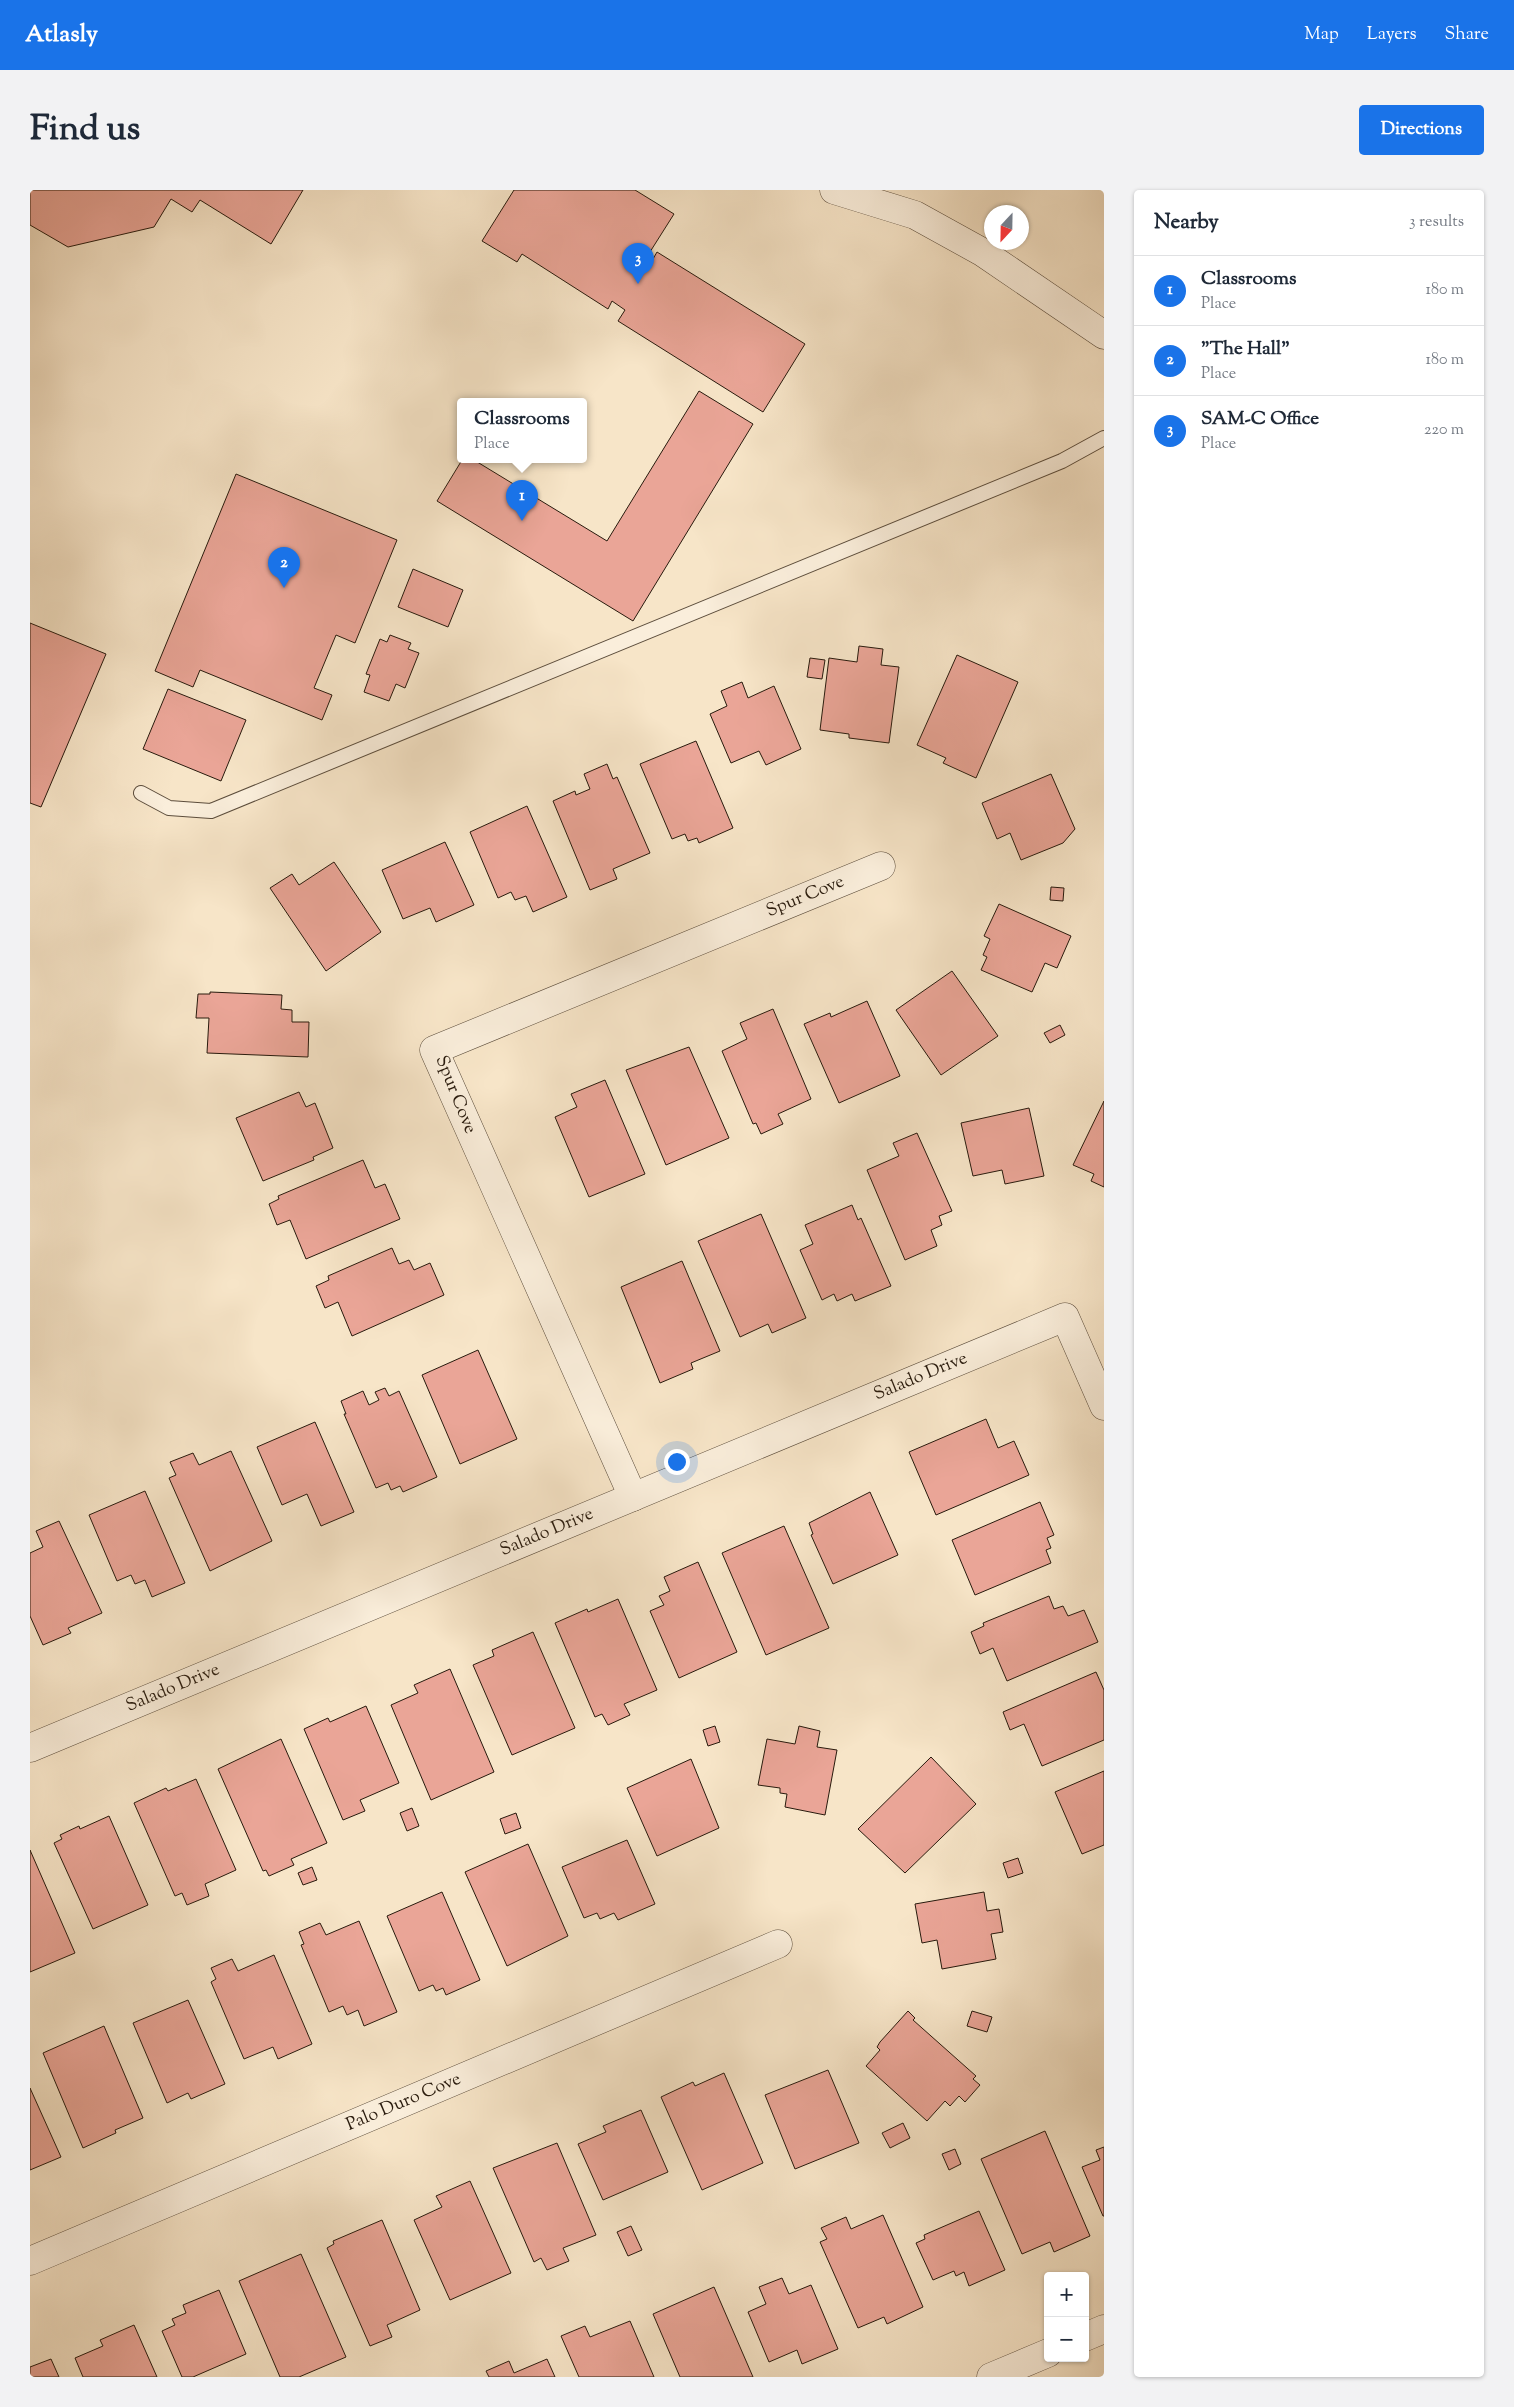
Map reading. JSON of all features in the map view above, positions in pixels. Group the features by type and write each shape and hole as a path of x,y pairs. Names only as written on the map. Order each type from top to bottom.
{"street":[{"path":"834,190 915,215 982,252 1104,335"},
{"name":"Spur Cove","path":"633,1497 434,1050 881,866"},
{"name":"Salado Drive","path":"30,1748 1065,1317 1104,1406"},
{"name":"Palo Duro Cove","path":"30,2261 778,1944"},
{"path":"1089,2335 1104,2329"},
{"path":"991,2377 1044,2355"}],"lane":[{"path":"141,793 169,808 211,811 1062,461 1104,438"}],"building":[{"path":"30,190 303,190 271,244 200,200 192,212 171,199 154,227 68,247 30,225"},
{"path":"514,190 635,190 674,214 643,263 649,266 657,252 805,344 763,412 618,321 625,310 612,301 608,309 522,254 517,262 482,241"},
{"path":"699,391 753,424 633,621 437,501 460,463 479,463 607,541"},
{"path":"236,474 397,540 355,643 336,635 314,688 332,695 322,720 200,670 193,687 155,671"},
{"path":"413,569 463,590 448,627 398,607"},
{"path":"30,623 106,654 41,807 30,803"},
{"path":"390,635 411,643 408,649 419,653 405,688 396,684 389,701 364,692 370,675 366,674 380,639 387,642"},
{"path":"859,646 883,649 881,665 899,667 889,743 849,738 849,734 820,730 829,658 857,662"},
{"path":"957,655 1018,682 976,778 943,763 946,758 917,745"},
{"path":"810,658 825,660 822,679 807,677"},
{"path":"742,682 748,698 774,686 801,749 766,765 759,751 731,763 710,714 727,706 721,691"},
{"path":"168,689 246,720 221,781 143,749"},
{"path":"696,741 733,828 699,843 697,838 688,841 685,834 672,839 640,764"},
{"path":"607,764 613,779 617,777 650,853 613,869 617,879 590,890 553,801 575,791 576,795 590,789 584,774"},
{"path":"1051,774 1075,829 1063,843 1021,860 1010,833 997,839 982,803"},
{"path":"527,806 567,897 533,912 526,896 515,900 511,892 498,898 470,832"},
{"path":"445,842 474,905 436,922 430,908 403,919 382,870"},
{"path":"334,862 381,932 326,971 270,888 292,874 299,885"},
{"path":"1051,887 1064,888 1063,901 1050,900"},
{"path":"999,904 1071,936 1057,968 1045,963 1032,992 981,970 987,957 983,955 990,939 984,936"},
{"path":"952,971 998,1036 941,1075 896,1010"},
{"path":"210,992 282,995 281,1009 292,1010 292,1022 309,1022 308,1057 207,1053 209,1018 196,1018 198,994 210,994"},
{"path":"867,1001 900,1076 839,1103 804,1024 830,1013 831,1017"},
{"path":"773,1009 811,1099 778,1114 783,1124 761,1134 756,1123 753,1124 722,1051 747,1039 740,1023"},
{"path":"1060,1025 1065,1035 1050,1043 1044,1033"},
{"path":"689,1047 729,1138 666,1165 626,1070"},
{"path":"605,1080 645,1174 589,1197 555,1117 577,1107 571,1094"},
{"path":"299,1092 306,1107 315,1103 333,1148 313,1157 314,1160 263,1181 236,1118"},
{"path":"1104,1101 1104,1187 1091,1181 1094,1174 1073,1165"},
{"path":"1029,1108 1044,1176 1005,1184 1002,1170 973,1176 961,1123"},
{"path":"917,1133 952,1211 939,1216 942,1225 931,1230 937,1246 905,1260 867,1170 899,1156 893,1143"},
{"path":"363,1160 375,1188 385,1184 400,1219 306,1259 290,1220 277,1225 269,1204 279,1199 278,1196"},
{"path":"852,1205 858,1220 861,1218 891,1286 855,1301 852,1294 837,1301 834,1294 822,1300 800,1250 813,1244 805,1225"},
{"path":"761,1214 806,1318 772,1333 768,1324 740,1337 698,1241"},
{"path":"392,1248 399,1264 409,1260 414,1270 430,1263 444,1295 352,1336 338,1302 325,1308 316,1286 329,1280 328,1276"},
{"path":"682,1261 720,1351 691,1363 693,1369 660,1383 621,1287"},
{"path":"478,1350 517,1439 460,1464 422,1375"},
{"path":"385,1388 389,1396 399,1391 437,1477 403,1492 400,1486 391,1490 388,1483 376,1488 344,1414 346,1414 341,1401 363,1391 369,1405 379,1400 375,1392"},
{"path":"986,1419 998,1448 1014,1441 1029,1475 936,1515 909,1452"},
{"path":"315,1422 354,1512 321,1526 307,1494 282,1505 257,1447"},
{"path":"231,1451 272,1541 210,1571 169,1478 176,1475 170,1462 193,1453 199,1465"},
{"path":"145,1491 185,1583 152,1597 145,1580 135,1584 131,1575 117,1581 89,1515"},
{"path":"870,1492 898,1555 833,1584 811,1535 813,1534 809,1523"},
{"path":"1040,1502 1054,1535 1047,1538 1051,1548 1046,1550 1051,1563 975,1595 952,1540"},
{"path":"59,1521 102,1613 68,1628 71,1633 43,1645 30,1616 30,1553 43,1547 36,1531"},
{"path":"784,1526 829,1628 766,1655 722,1553"},
{"path":"698,1562 737,1652 679,1678 650,1611 664,1605 659,1596 670,1591 664,1577"},
{"path":"1049,1596 1054,1609 1063,1606 1068,1616 1084,1610 1098,1642 1007,1681 993,1648 980,1654 971,1632 984,1626 983,1623"},
{"path":"618,1599 657,1690 624,1704 630,1715 608,1725 602,1714 595,1717 555,1623 587,1609 588,1612"},
{"path":"533,1632 575,1728 512,1755 473,1665 494,1656 492,1650"},
{"path":"450,1669 494,1772 431,1800 391,1705 418,1693 414,1685"},
{"path":"1096,1672 1104,1690 1104,1740 1042,1766 1024,1724 1010,1730 1003,1712"},
{"path":"366,1706 399,1783 360,1800 365,1811 343,1820 304,1729 328,1718 330,1722"},
{"path":"715,1726 720,1742 708,1746 703,1730"},
{"path":"799,1726 820,1731 817,1747 837,1750 825,1815 785,1807 787,1794 780,1793 780,1788 758,1785 767,1739 795,1744"},
{"path":"281,1739 327,1843 291,1859 294,1865 269,1876 266,1870 263,1871 218,1769"},
{"path":"931,1757 976,1804 905,1873 858,1829"},
{"path":"691,1759 719,1828 657,1856 627,1788"},
{"path":"1104,1771 1104,1845 1082,1854 1055,1792"},
{"path":"196,1779 236,1870 205,1884 209,1896 187,1905 182,1893 175,1896 134,1803 166,1788 168,1791"},
{"path":"412,1808 419,1826 407,1831 400,1813"},
{"path":"516,1813 521,1828 505,1834 500,1819"},
{"path":"109,1816 148,1905 93,1929 54,1843 62,1839 60,1835 79,1826 80,1829"},
{"path":"627,1840 655,1904 618,1920 614,1913 600,1919 597,1913 584,1918 562,1867"},
{"path":"528,1844 568,1936 507,1966 465,1872"},
{"path":"30,1850 75,1953 30,1972"},
{"path":"1018,1858 1023,1873 1008,1878 1003,1863"},
{"path":"312,1867 317,1880 303,1885 298,1873"},
{"path":"442,1892 480,1980 446,1995 443,1988 436,1991 433,1985 419,1991 387,1916"},
{"path":"984,1892 987,1911 999,1909 1003,1932 991,1934 996,1959 942,1969 937,1940 922,1943 915,1904"},
{"path":"359,1921 397,2012 364,2026 358,2010 347,2015 343,2006 329,2012 301,1945 304,1944 299,1932 320,1923 326,1935"},
{"path":"274,1955 312,2044 278,2059 273,2047 244,2059 211,1982 216,1979 211,1968 232,1959 238,1971"},
{"path":"188,2000 225,2084 191,2099 188,2093 167,2103 133,2023"},
{"path":"908,2011 915,2018 913,2020 976,2076 973,2079 980,2085 965,2102 959,2096 950,2106 945,2101 927,2121 866,2066 880,2050 877,2047 880,2042"},
{"path":"972,2011 992,2017 987,2032 967,2026"},
{"path":"104,2026 143,2118 115,2130 116,2133 83,2148 43,2053"},
{"path":"828,2070 859,2143 795,2169 765,2095"},
{"path":"724,2073 763,2163 702,2190 661,2097 693,2082 695,2086"},
{"path":"30,2088 61,2157 30,2170"},
{"path":"641,2110 668,2172 603,2200 578,2144 606,2132 603,2126"},
{"path":"903,2123 910,2138 890,2148 882,2133"},
{"path":"1045,2131 1090,2236 1054,2252 1050,2242 1022,2254 981,2159"},
{"path":"557,2143 596,2235 563,2248 569,2261 547,2270 541,2258 534,2262 493,2168"},
{"path":"1104,2147 1103,2216 1082,2167 1100,2160 1096,2150"},
{"path":"955,2149 961,2164 949,2170 942,2154"},
{"path":"470,2181 511,2273 450,2300 414,2220 442,2207 436,2196"},
{"path":"979,2211 1005,2270 969,2286 964,2272 956,2276 954,2271 933,2280 916,2243 925,2239 924,2235"},
{"path":"883,2215 923,2307 887,2324 884,2317 858,2328 820,2242 827,2239 821,2228 846,2217 851,2229"},
{"path":"382,2220 420,2310 387,2325 392,2337 370,2346 327,2248 334,2244 333,2241"},
{"path":"631,2226 642,2250 628,2256 617,2232"},
{"path":"301,2254 346,2357 299,2377 280,2377 239,2281"},
{"path":"782,2278 789,2294 811,2285 838,2349 802,2364 797,2350 769,2362 748,2312 766,2304 759,2287"},
{"path":"714,2287 753,2377 680,2377 653,2314"},
{"path":"219,2290 246,2354 193,2377 182,2377 162,2331 175,2325 172,2319 186,2313 183,2305"},
{"path":"630,2321 654,2377 579,2377 561,2336 585,2326 590,2337"},
{"path":"134,2325 157,2377 83,2377 75,2358 103,2346 100,2340"},
{"path":"51,2359 59,2377 30,2377 30,2367"},
{"path":"547,2359 555,2377 489,2377 486,2371 509,2361 514,2373"}],"place":[{"name":"SAM-C Office","path":"638,284"},
{"name":"Classrooms","path":"522,521"},
{"name":"\"The Hall\"","path":"284,588"}]}
